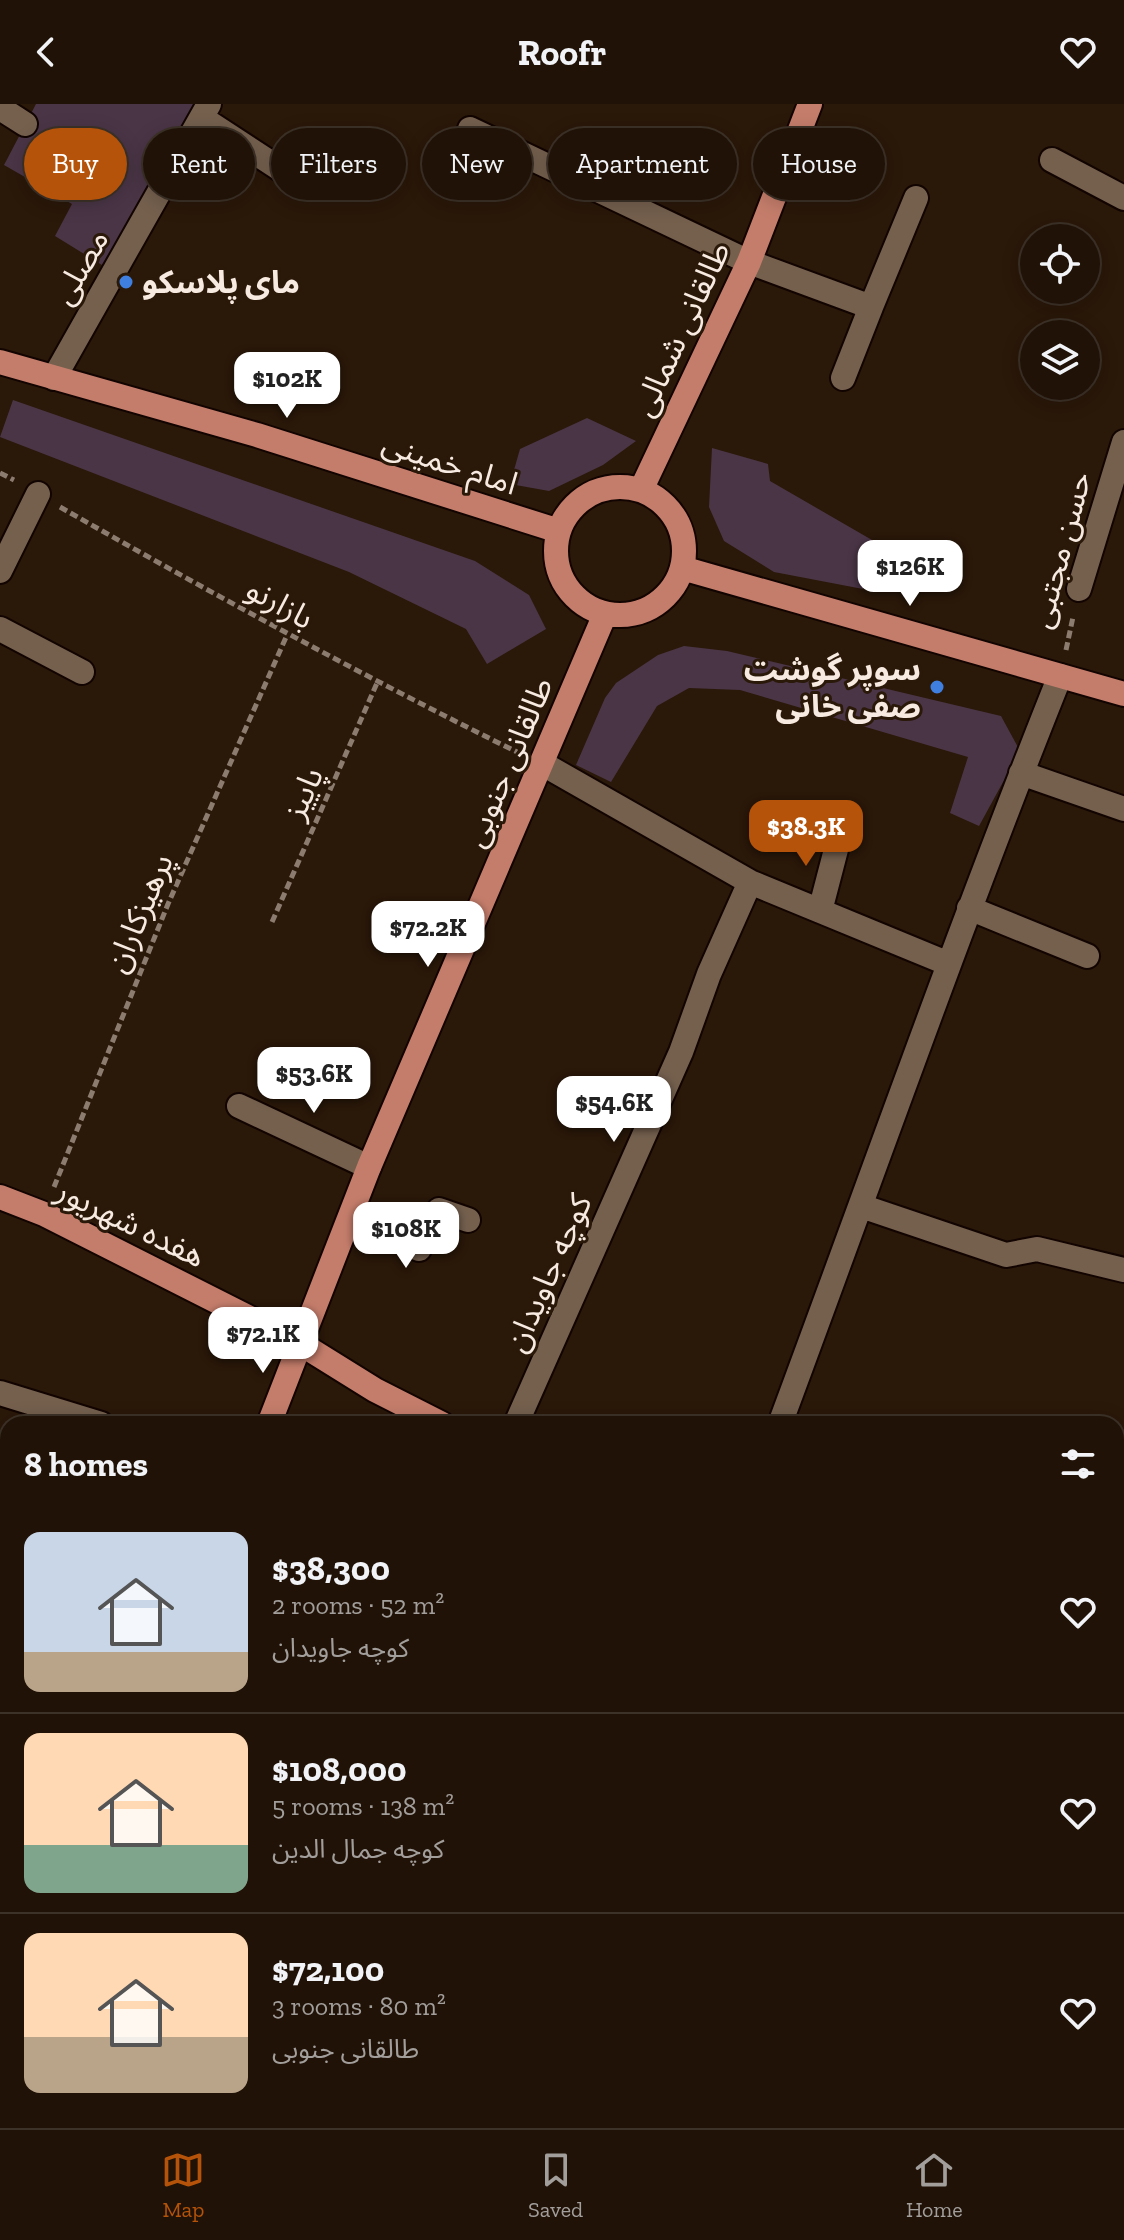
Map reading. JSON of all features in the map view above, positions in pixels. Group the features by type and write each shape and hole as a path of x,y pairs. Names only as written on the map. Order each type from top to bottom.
{"main road":[{"name":"طالقانی شمالی","path":"641,490 749,262 810,104"},
{"name":"امام خمینی","path":"0,362 257,435 559,531"},
{"path":"620,487 641,490 671,512 681,529 684,549 682,568 674,586 661,600 644,611 625,615 605,614 586,606 570,592 559,573 556,552 559,531 568,513 582,499 600,490 620,487"},
{"path":"682,568 1124,694"},
{"name":"طالقانی جنوبی","path":"272,1416 369,1167 605,614"},
{"name":"هفده شهریور","path":"0,1197 44,1214 301,1344 375,1390 426,1416"}],"street":[{"path":"0,108 25,124"},
{"path":"206,111 271,160"},
{"name":"مصلی","path":"54,378 206,111"},
{"path":"532,159 749,262 871,307"},
{"path":"1052,160 1124,198"},
{"path":"843,378 916,198"},
{"name":"حسن مجتبی","path":"1079,589 1124,442"},
{"path":"0,571 38,494"},
{"path":"0,629 82,672"},
{"path":"783,1416 969,908 1060,676"},
{"path":"543,764 750,882 949,964"},
{"path":"1021,773 1124,809"},
{"path":"820,911 839,838"},
{"name":"کوچه جاویدان","path":"520,1416 681,1052 709,974 750,882"},
{"path":"969,908 1087,956"},
{"path":"239,1106 369,1167"},
{"path":"861,1206 1006,1255 1037,1249 1124,1270"},
{"path":"350,1218 419,1249 439,1210 468,1220"},
{"path":"0,1393 75,1416"}],"path":[{"name":"بازارنو","path":"0,473 287,635 543,764"},
{"name":"حسن مجتبی","path":"1060,676 1079,589"},
{"name":"پرهیزکاران","path":"44,1214 168,904 287,635"},
{"name":"پاییز","path":"272,922 377,683"}],"building":[{"path":"36,104 197,104 183,128 143,128 143,196 102,265 55,236 72,204 65,200 127,200 127,128 24,128 24,176 4,165"},
{"path":"13,400 475,561 529,595 546,629 487,664 466,629 349,572 0,437"},
{"path":"587,418 636,441 603,465 549,491 510,484 520,449"},
{"path":"712,448 768,464 770,481 872,540 863,589 774,572 724,541 709,507"},
{"path":"684,646 727,651 1001,716 1020,751 979,826 950,813 968,757 740,690 689,688 657,706 611,782 576,765 605,698 616,683 658,655"}],"place":[{"name":"مای پلاسکو","path":"126,282"},
{"name":"سوپر گوشت صفی خانی","path":"937,687"}]}
